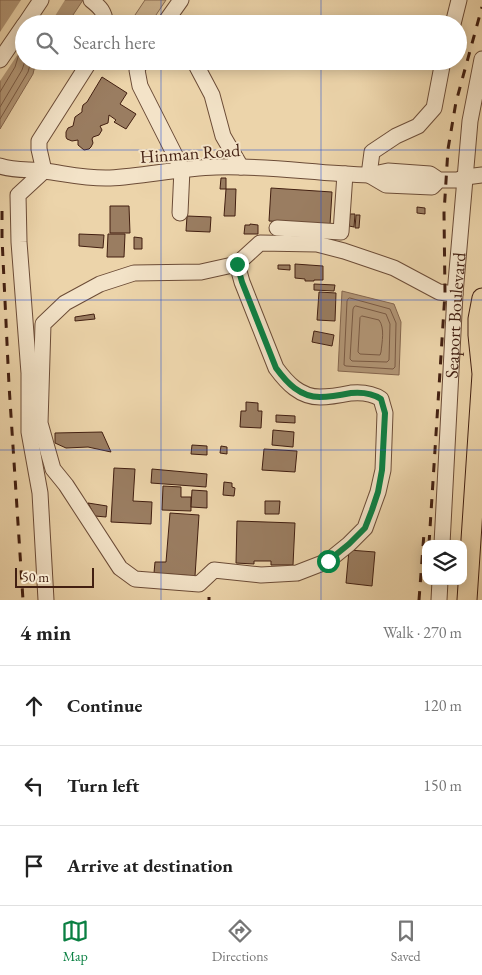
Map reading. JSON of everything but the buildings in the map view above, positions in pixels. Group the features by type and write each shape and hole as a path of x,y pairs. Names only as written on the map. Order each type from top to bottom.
{"main road":[{"name":"Seaport Boulevard","path":"467,600 482,374 478,319 482,298"}],"street":[{"path":"31,15 41,0"},
{"path":"91,0 100,7 104,15"},
{"path":"172,15 181,0"},
{"path":"455,15 459,0"},
{"path":"0,60 15,38"},
{"name":"Seaport Boulevard","path":"442,540 455,294 470,121 482,59"},
{"path":"46,600 40,492 29,432 29,373 19,242 18,195 44,171 39,141 84,70"},
{"path":"137,70 140,86 182,169 180,213"},
{"path":"199,70 212,95 223,136 241,167"},
{"path":"368,175 372,152 396,136 418,126 434,108 441,70"},
{"name":"Hinman Road","path":"0,166 90,178 108,178 182,169 218,167 368,175 388,171 422,173 430,174 439,180 457,180 466,176 482,175"},
{"path":"277,228 341,232 345,174"},
{"path":"237,264 242,282 276,368 296,390 310,396 321,397 358,393 374,395 381,399 385,413 382,470 378,492 365,528 360,534 328,561 297,573 261,574 214,570 199,584 135,579 120,568 54,469 40,423 43,324 65,303 100,284 134,273 201,272 237,264 260,242 317,244 344,251 394,268 439,292 455,294"},
{"path":"439,600 440,585"}],"shaded area":[{"path":"145,0 166,0 156,15 135,15"}],"water":[{"path":"0,0 83,0 73,15 15,15 15,70 34,70 0,129"},
{"path":"342,291 394,304 401,322 399,375 338,371"}],"pier":[{"path":"21,0 65,0 56,15 15,15 15,58 0,81 0,32"}],"railway":[{"path":"467,62 482,7"},
{"path":"429,540 445,293 444,213 448,149 456,102 465,70"},
{"path":"2,211 9,385 23,600"},
{"path":"419,600 424,533"}],"route":[{"path":"237,264 242,282 276,368 296,390 310,396 321,397 358,393 374,395 381,399 385,413 382,470 378,492 365,528 328,561"}]}
